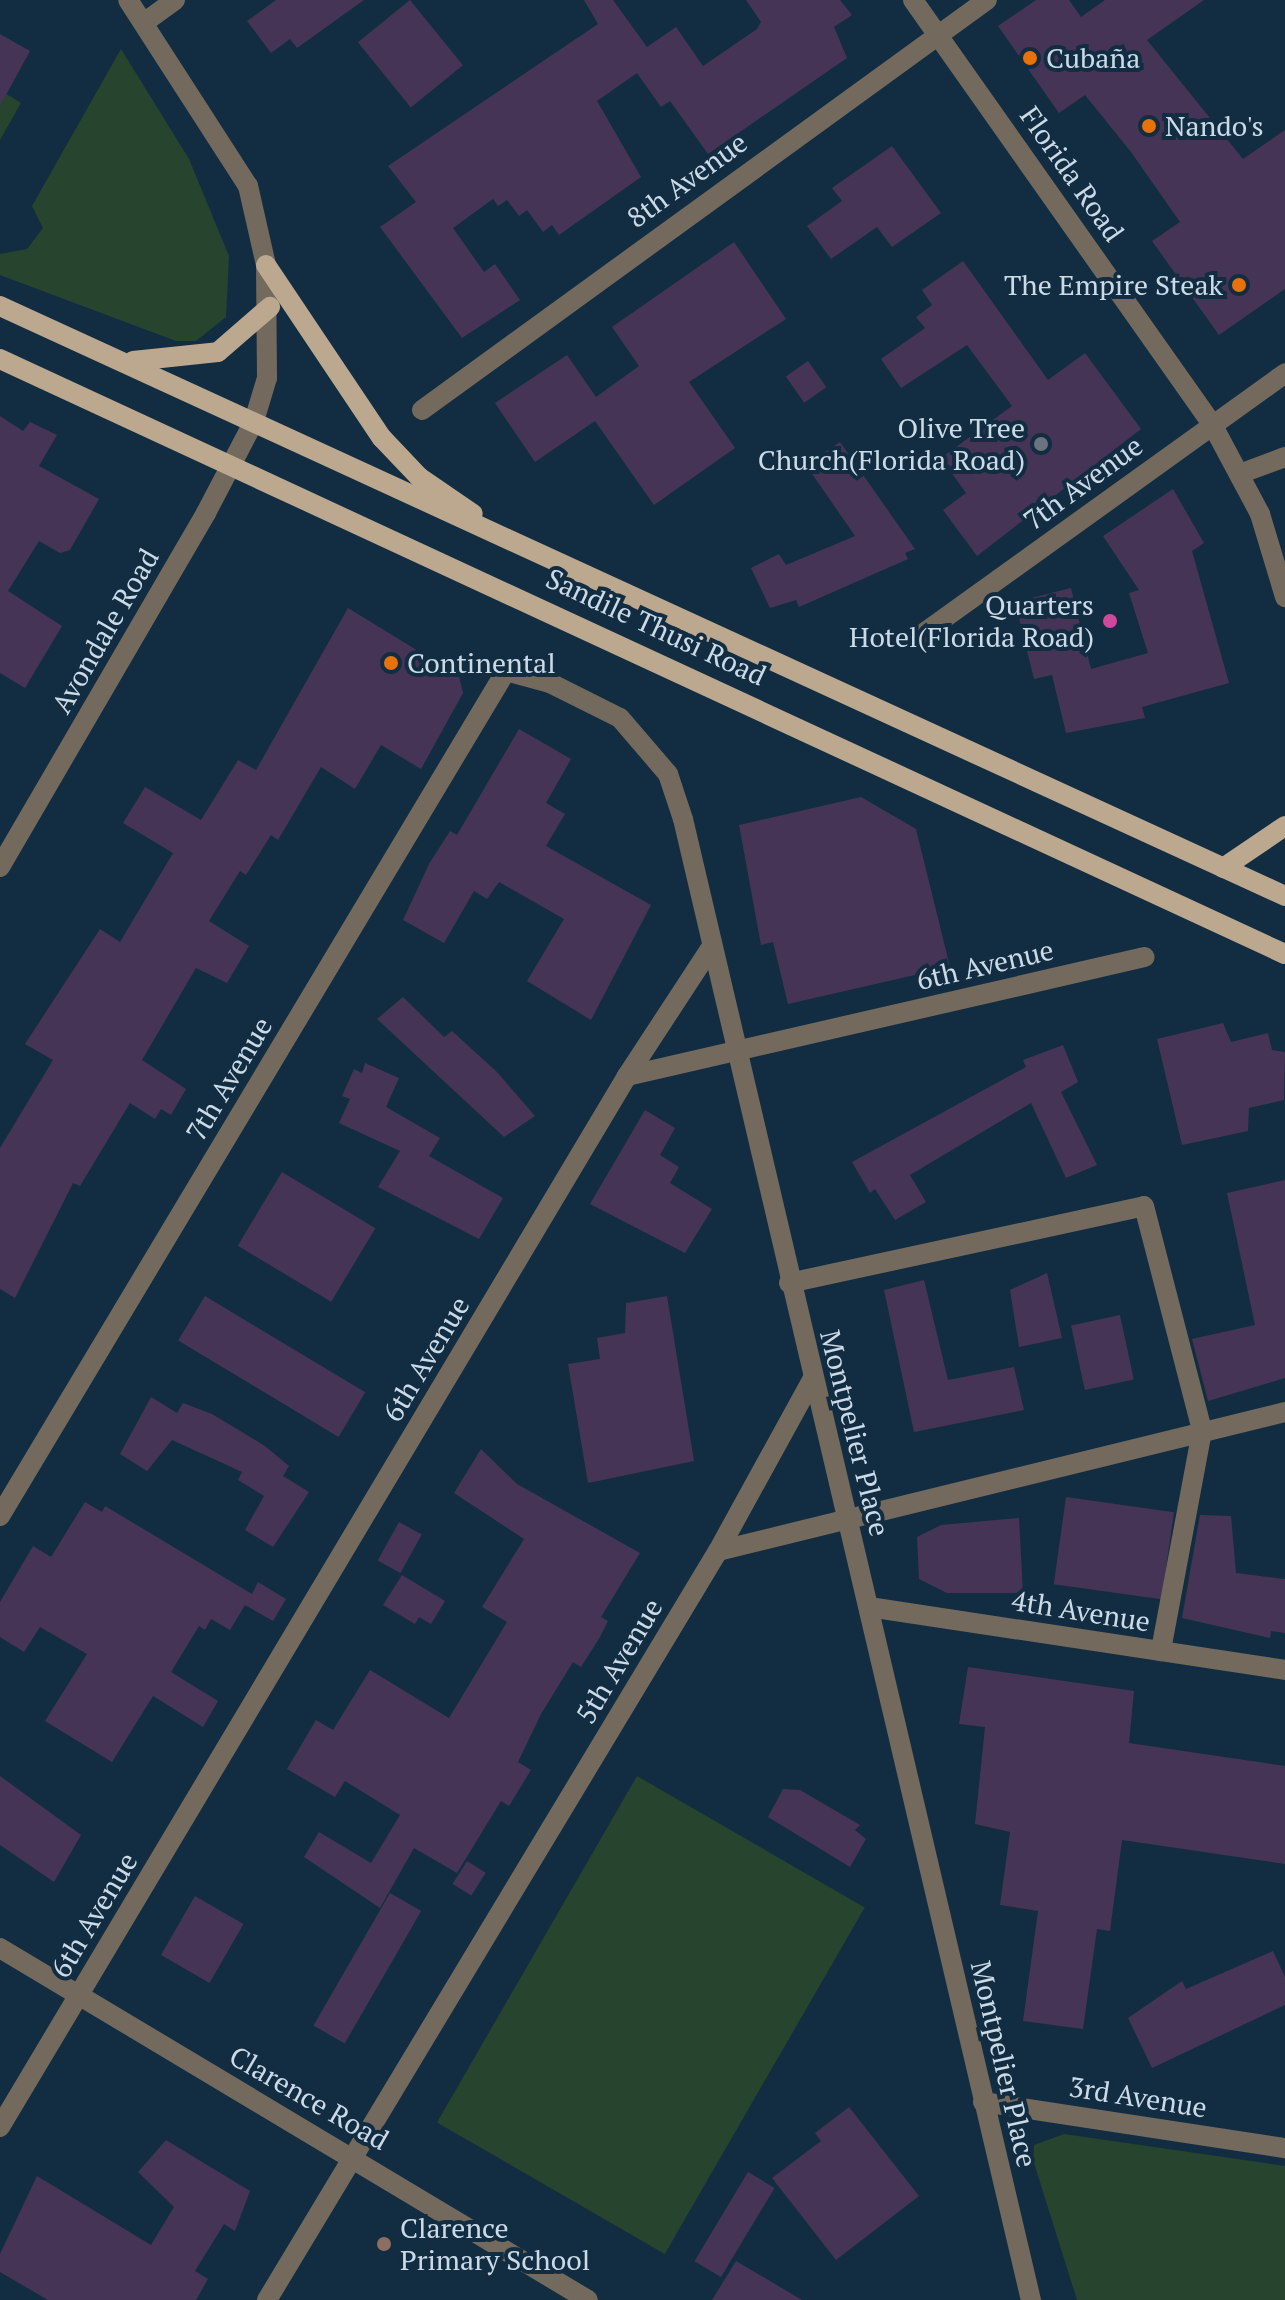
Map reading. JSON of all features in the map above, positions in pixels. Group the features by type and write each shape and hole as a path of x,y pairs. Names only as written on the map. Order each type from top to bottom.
{"main road":[{"path":"266,265 382,438 419,477 520,547"},
{"name":"Sandile Thusi Road","path":"0,306 1285,896"},
{"path":"113,359 156,363 218,352 270,307"},
{"name":"Sandile Thusi Road","path":"0,359 228,470 564,615 1285,954"},
{"path":"1223,868 1285,826"}],"street":[{"name":"Avondale Road","path":"0,867 254,421 270,356 266,265 248,186 128,0"},
{"path":"145,22 175,0"},
{"name":"Florida Road","path":"913,0 1212,424 1242,473 1285,597"},
{"name":"8th Avenue","path":"422,410 987,0"},
{"name":"7th Avenue","path":"914,640 1285,373"},
{"path":"1242,473 1285,457"},
{"name":"7th Avenue","path":"0,1516 506,671"},
{"name":"Montpelier Place","path":"506,671 591,700 648,743 683,819 789,1283 869,1607 1031,2300"},
{"path":"627,1076 712,946"},
{"name":"6th Avenue","path":"0,2127 627,1076 1145,957"},
{"path":"789,1283 1141,1205 1202,1431 1161,1651"},
{"name":"5th Avenue","path":"267,2300 718,1551 813,1378"},
{"path":"718,1551 847,1516 1285,1412"},
{"name":"4th Avenue","path":"869,1607 1285,1670"},
{"name":"Clarence Road","path":"0,1948 352,2155 588,2300"},
{"name":"3rd Avenue","path":"983,2102 1285,2148"}],"green space":[{"path":"121,49 189,159 229,256 226,317 196,341 176,341 0,275 0,254 27,249 43,228 32,206"},
{"path":"0,90 21,103 0,140"},
{"path":"637,1776 865,1908 665,2254 437,2122"},
{"path":"1064,2134 1285,2166 1285,2300 1077,2300 1033,2160 1034,2145"}],"building":[{"path":"276,0 364,0 297,48 290,39 271,53 247,21"},
{"path":"410,0 463,65 411,107 358,42"},
{"path":"584,0 613,0 647,47 676,27 703,66 757,29 761,22 746,0 840,0 852,15 834,27 847,58 708,154 670,101 661,107 637,73 597,101 641,177 559,235 552,225 543,232 527,210 519,216 507,200 498,206 493,199 453,228 484,272 495,264 520,300 462,338 380,227 416,202 388,166 598,24"},
{"path":"1036,0 1069,0 1081,17 1105,0 1204,0 1147,40 1243,159 1285,130 1285,289 1219,335 1152,241 1180,222 1131,152 1085,95 1059,113 998,26"},
{"path":"0,34 30,51 0,106"},
{"path":"892,146 941,213 892,247 877,227 831,259 807,226 842,201 832,188"},
{"path":"734,242 786,319 689,382 735,448 654,505 595,421 535,462 495,403 567,355 596,397 639,366 612,327"},
{"path":"963,261 1048,380 1085,353 1141,429 977,556 943,510 966,493 941,458 1012,406 967,345 901,388 881,359 925,328 916,317 932,305 922,290"},
{"path":"808,361 826,387 804,403 786,376"},
{"path":"0,416 23,431 30,422 57,435 39,466 99,499 70,550 60,553 39,541 8,591 62,626 25,688 0,673"},
{"path":"840,442 915,549 905,553 908,559 799,607 796,600 770,608 751,568 779,554 786,565 855,536 806,465"},
{"path":"1173,489 1204,543 1192,551 1229,683 1142,707 1145,718 1066,733 1052,675 1034,679 1015,602 1071,588 1091,669 1148,653 1129,593 1139,590 1103,536"},
{"path":"348,608 459,676 463,693 421,769 381,745 355,789 321,767 278,840 271,835 246,875 240,871 209,921 249,946 227,983 196,968 142,1060 186,1089 171,1115 161,1109 155,1119 130,1103 80,1186 73,1183 15,1298 0,1289 0,1148 53,1060 25,1044 100,929 120,942 173,853 123,823 145,787 201,820 238,760 256,770"},
{"path":"519,729 571,759 546,803 565,814 546,846 651,905 591,1020 527,981 564,919 499,882 487,899 474,891 444,943 403,920 429,864 450,831 457,835"},
{"path":"861,797 916,829 950,967 788,1004 773,942 761,945 739,825"},
{"path":"403,997 444,1037 452,1031 497,1072 535,1116 504,1137 377,1019"},
{"path":"1223,1023 1231,1042 1268,1033 1272,1050 1285,1052 1284,1100 1249,1108 1248,1131 1182,1145 1157,1039"},
{"path":"1063,1045 1078,1082 1061,1092 1097,1165 1066,1178 1031,1103 910,1175 926,1202 895,1220 875,1189 870,1193 852,1162 1026,1067 1023,1060"},
{"path":"365,1063 399,1078 386,1107 440,1138 429,1156 503,1198 479,1239 378,1187 400,1151 339,1123 350,1099 342,1096 354,1069 362,1073"},
{"path":"645,1110 675,1128 660,1155 679,1167 670,1183 712,1209 685,1253 590,1204"},
{"path":"282,1172 375,1228 331,1302 238,1246"},
{"path":"1285,1180 1285,1378 1208,1401 1192,1339 1255,1325 1227,1193"},
{"path":"1047,1273 1062,1338 1019,1347 1010,1290"},
{"path":"924,1280 948,1380 1014,1367 1024,1410 914,1432 884,1290"},
{"path":"205,1296 365,1392 339,1437 178,1341"},
{"path":"667,1296 694,1461 588,1483 568,1364 600,1359 597,1338 625,1333 626,1303"},
{"path":"1120,1315 1134,1380 1085,1390 1071,1325"},
{"path":"151,1397 177,1413 183,1403 212,1414 265,1446 289,1466 283,1476 309,1492 273,1547 245,1530 264,1496 238,1480 242,1472 172,1440 147,1471 120,1454"},
{"path":"481,1449 517,1484 640,1553 601,1617 608,1621 600,1637 581,1667 573,1662 541,1714 518,1762 531,1770 509,1806 501,1801 457,1873 414,1848 380,1908 304,1857 319,1832 371,1863 400,1815 345,1781 335,1797 287,1769 316,1720 333,1730 370,1670 449,1718 507,1622 482,1607 524,1539 454,1493"},
{"path":"1066,1497 1174,1512 1162,1599 1054,1584"},
{"path":"85,1502 102,1512 105,1506 252,1594 258,1582 286,1599 273,1621 245,1605 230,1630 211,1619 205,1630 199,1626 171,1672 218,1701 203,1727 153,1696 112,1762 45,1721 87,1654 40,1627 24,1652 0,1637 0,1602 33,1546 51,1557"},
{"path":"1200,1515 1231,1516 1236,1573 1285,1579 1285,1633 1271,1631 1270,1638 1182,1618"},
{"path":"1019,1518 1023,1593 947,1593 919,1579 917,1537 941,1525"},
{"path":"399,1522 422,1535 400,1573 378,1560"},
{"path":"402,1575 445,1601 431,1624 419,1617 415,1624 383,1605"},
{"path":"968,1667 1134,1691 1129,1743 1285,1766 1285,1864 1122,1840 1110,1931 1097,1929 1083,2029 1023,2021 1038,1911 1000,1905 1010,1832 975,1824 985,1727 959,1724"},
{"path":"0,1776 81,1835 54,1882 0,1845"},
{"path":"783,1789 800,1790 860,1825 855,1830 866,1839 850,1867 768,1817"},
{"path":"467,1861 486,1873 471,1896 453,1884"},
{"path":"390,1893 421,1911 345,2044 314,2026"},
{"path":"195,1896 243,1924 209,1983 161,1955"},
{"path":"1273,1951 1285,1977 1285,2005 1152,2068 1128,2018 1182,1981 1186,1989"},
{"path":"849,2107 919,2196 836,2260 772,2178 821,2141 815,2133"},
{"path":"166,2140 250,2191 235,2231 224,2224 195,2271 208,2279 196,2300 48,2300 0,2272 0,2254 37,2176 151,2245 174,2207 138,2172"},
{"path":"748,2172 775,2188 721,2277 694,2261"},
{"path":"736,2261 802,2300 712,2300"}],"place":[{"name":"Cubaña","path":"1030,58"},
{"name":"Nando's","path":"1149,126"},
{"name":"The Empire Steak","path":"1239,285"},
{"name":"Olive Tree Church(Florida Road)","path":"1041,444"},
{"name":"Quarters Hotel(Florida Road)","path":"1110,621"},
{"name":"Continental","path":"391,663"},
{"name":"Clarence Primary School","path":"384,2244"}]}
